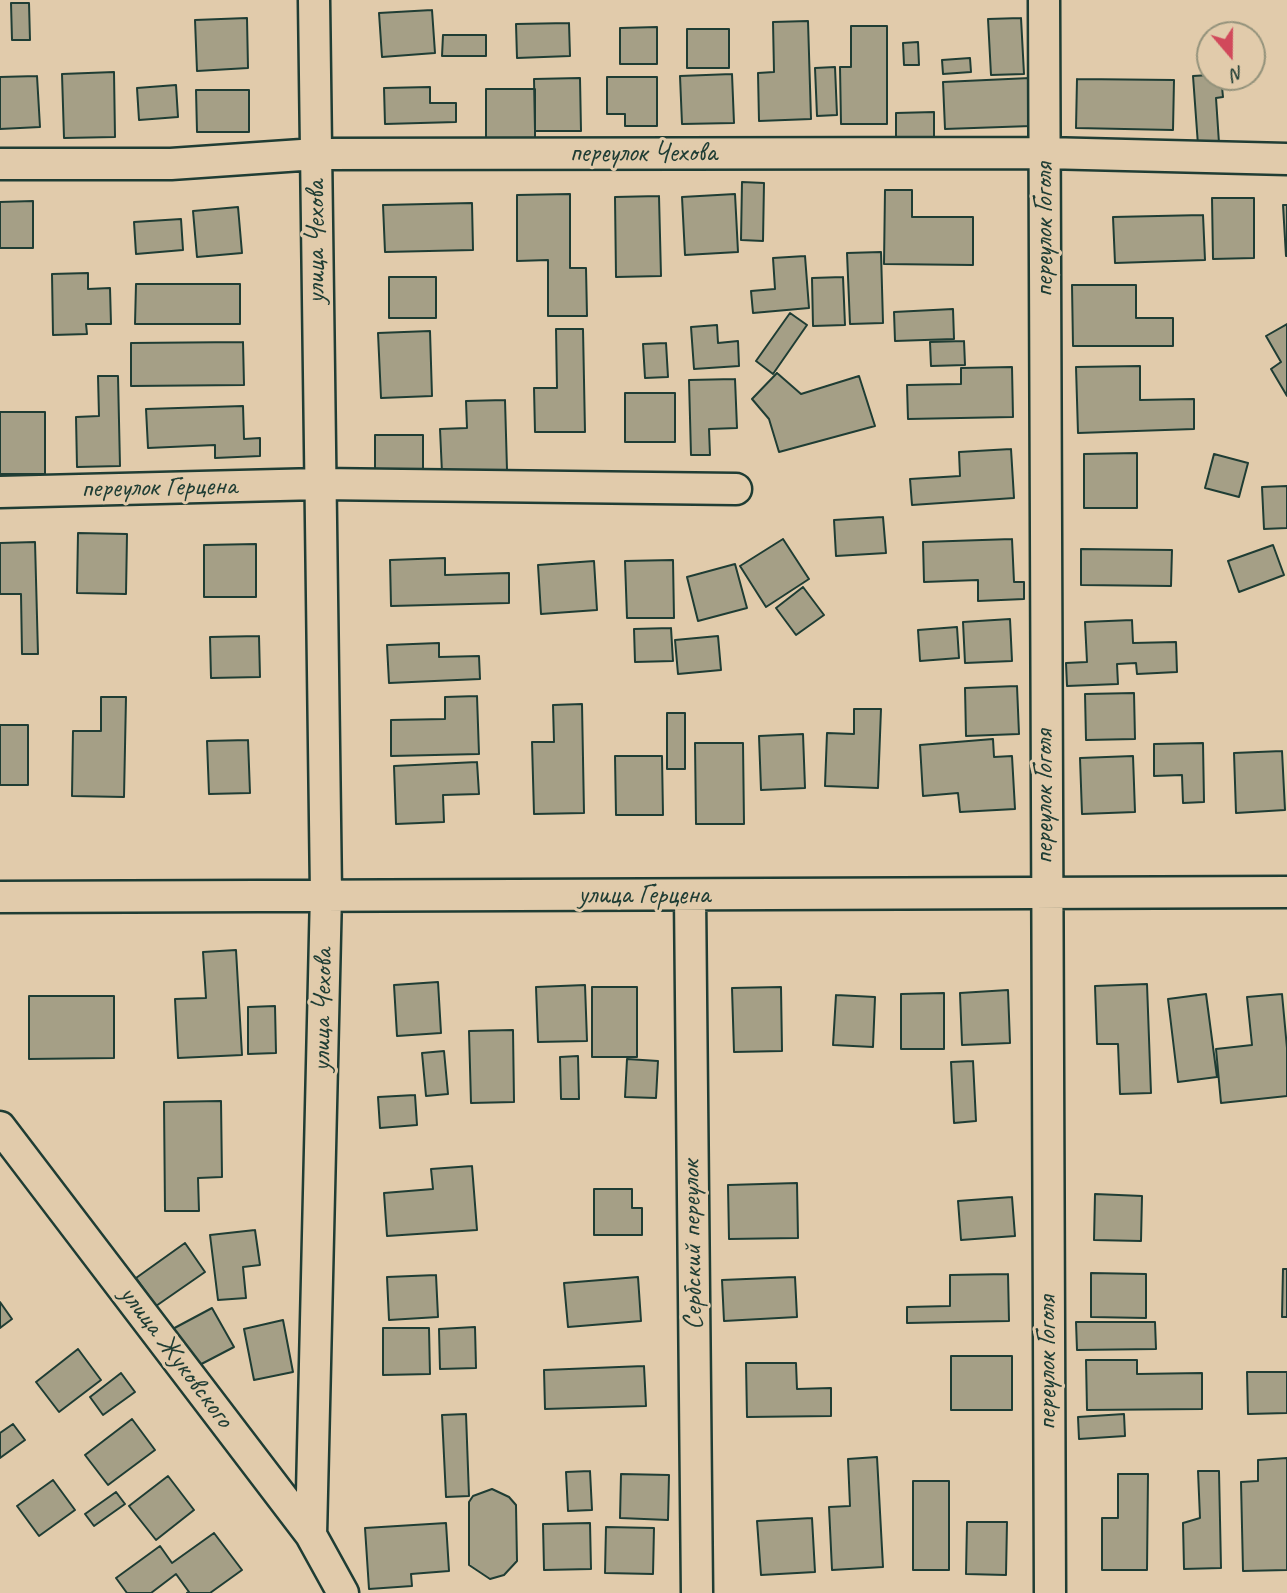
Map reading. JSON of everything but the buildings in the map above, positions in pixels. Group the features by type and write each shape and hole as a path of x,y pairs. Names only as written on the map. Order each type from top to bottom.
{"street":[{"name":"улица Чехова","path":"311,1535 326,894 314,0"},
{"name":"переулок Гоголя","path":"1044,0 1049,1593"},
{"name":"переулок Чехова","path":"0,164 171,164 316,154 1045,153 1287,159"},
{"path":"319,484 736,489"},
{"name":"переулок Герцена","path":"0,492 319,484"},
{"name":"улица Герцена","path":"0,897 326,894 690,896 1287,891"},
{"name":"Сербский переулок","path":"690,896 697,1593"},
{"name":"улица Жуковского","path":"0,1127 311,1535 343,1593"}]}
